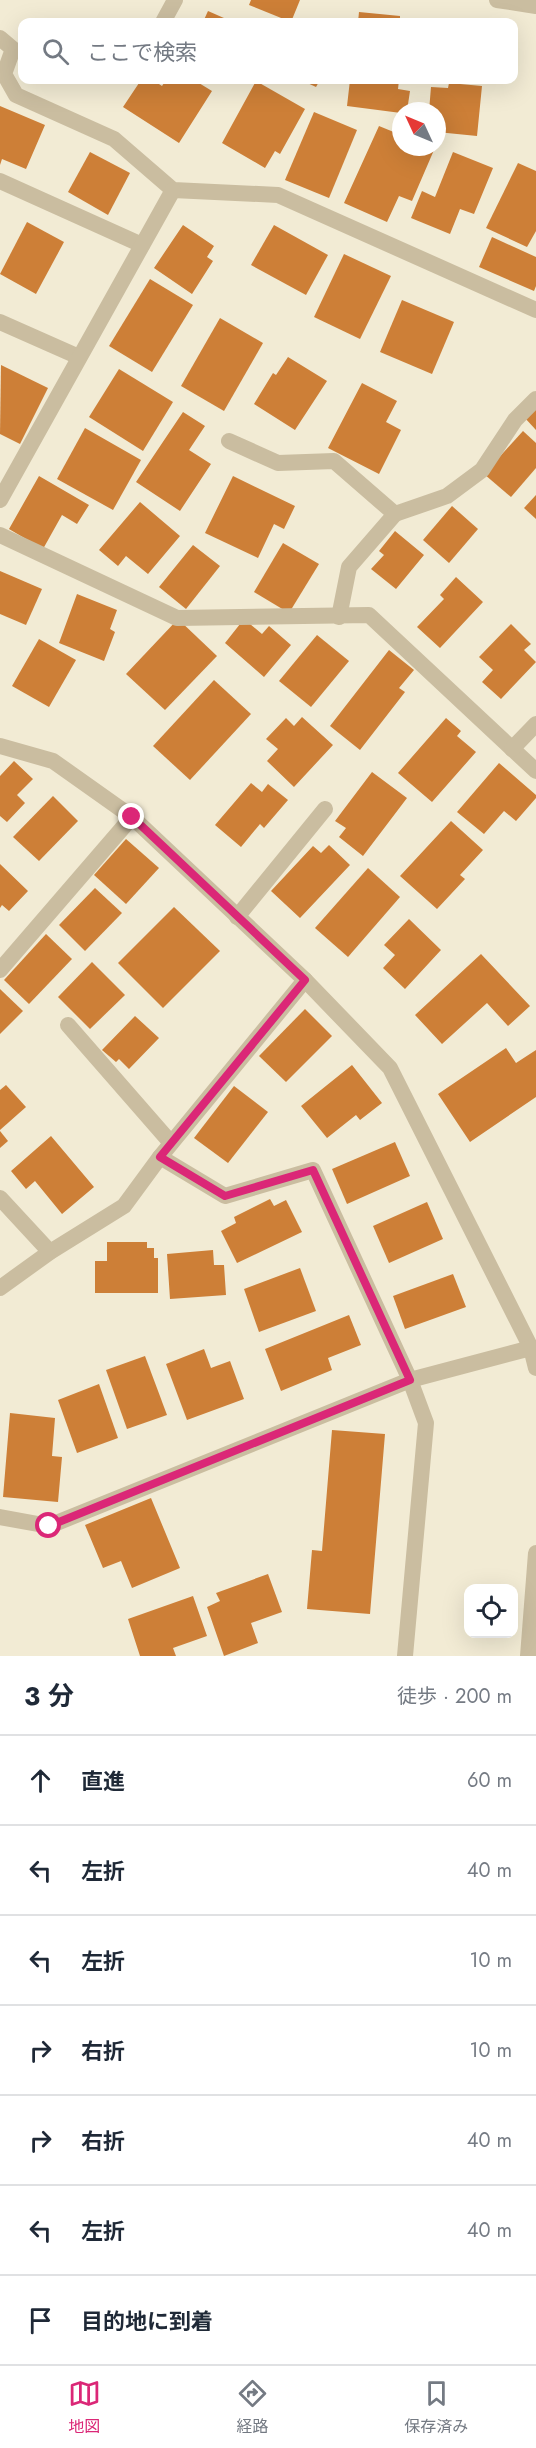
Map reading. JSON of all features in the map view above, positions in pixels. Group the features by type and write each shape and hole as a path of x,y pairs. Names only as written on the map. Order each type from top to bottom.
{"street":[{"path":"165,18 175,0"},
{"path":"497,0 536,6"},
{"path":"12,46 4,74 16,95 114,139 173,190 278,195 536,310"},
{"path":"0,181 142,245"},
{"path":"0,500 173,190"},
{"path":"0,322 79,357"},
{"path":"339,617 349,567 395,514 447,496 482,470 515,420 536,399"},
{"path":"229,441 278,463 334,461 395,514"},
{"path":"0,535 177,618 369,615 536,771"},
{"path":"513,749 536,724"},
{"path":"3,750 53,761 132,817 305,980 390,1068 531,1348 536,1368"},
{"path":"237,917 325,809"},
{"path":"0,970 132,817"},
{"path":"0,1288 50,1252 124,1206 171,1143 305,980"},
{"path":"68,1025 171,1143"},
{"path":"160,1157 225,1196 313,1170 410,1380 426,1423 405,1656"},
{"path":"0,1198 50,1252"},
{"path":"0,1517 49,1526 410,1380 531,1348"},
{"path":"528,1656 536,1553"}],"building":[{"path":"251,0 300,0 293,18 281,18 249,5"},
{"path":"208,11 224,18 205,18"},
{"path":"359,12 400,16 400,18 358,18"},
{"path":"138,84 162,86 163,84 201,84 212,91 179,143 123,107"},
{"path":"254,84 261,84 305,109 280,154 275,151 265,168 222,143"},
{"path":"350,84 399,84 398,89 410,91 408,102 392,102 392,112 347,106"},
{"path":"449,84 482,86 477,136 446,133 446,102 430,102 431,87 448,88"},
{"path":"0,106 45,125 26,169 2,159 0,165"},
{"path":"314,112 357,130 329,198 285,180"},
{"path":"379,126 392,131 392,156 431,156 412,201 399,196 387,222 344,203"},
{"path":"90,152 130,173 108,215 68,192"},
{"path":"453,152 493,168 474,214 460,209 450,234 411,218 422,191 435,197"},
{"path":"518,163 536,171 536,231 527,247 486,228"},
{"path":"27,222 64,242 36,294 0,274"},
{"path":"183,225 214,246 207,257 213,261 192,294 154,268"},
{"path":"274,225 328,255 306,295 251,265"},
{"path":"492,237 536,257 534,291 479,267"},
{"path":"344,254 391,276 360,339 314,317"},
{"path":"150,279 193,305 152,372 109,346"},
{"path":"402,300 454,322 432,374 380,352"},
{"path":"220,318 263,343 224,411 181,386"},
{"path":"288,357 327,381 295,430 254,404 273,373 276,375"},
{"path":"1,365 48,388 20,444 0,434"},
{"path":"119,369 173,402 143,451 89,417"},
{"path":"362,383 397,401 386,422 401,430 379,474 328,448"},
{"path":"536,406 536,430 524,417"},
{"path":"183,412 205,426 189,450 211,464 180,511 136,482"},
{"path":"85,428 141,460 113,510 57,479"},
{"path":"523,431 536,443 536,468 511,497 484,474"},
{"path":"39,476 89,505 77,524 62,515 43,549 9,529"},
{"path":"233,476 295,506 284,529 274,524 258,558 205,533"},
{"path":"536,495 536,519 524,508"},
{"path":"140,502 180,536 148,574 126,556 118,566 99,550"},
{"path":"452,506 478,529 449,563 423,540"},
{"path":"395,531 424,555 396,589 371,569 384,555 379,551"},
{"path":"283,543 319,564 289,613 254,592"},
{"path":"193,545 220,566 186,609 159,587"},
{"path":"0,571 42,589 26,625 0,614"},
{"path":"456,577 483,602 440,648 417,627 444,599 440,595"},
{"path":"77,594 117,610 110,629 115,632 104,661 59,643"},
{"path":"178,619 217,656 165,710 126,674"},
{"path":"244,619 262,634 269,626 291,645 264,677 225,643"},
{"path":"511,624 531,644 524,650 536,662 501,699 482,682 493,670 479,657"},
{"path":"317,635 349,661 311,707 279,681"},
{"path":"39,639 76,660 49,707 12,686"},
{"path":"389,650 414,670 399,688 405,692 360,750 330,726"},
{"path":"214,680 251,714 190,780 153,746"},
{"path":"302,717 333,745 294,787 267,761 278,749 266,739 286,718 294,726"},
{"path":"446,718 461,731 457,736 476,752 432,802 398,773"},
{"path":"14,761 33,779 17,795 25,803 7,822 0,816 0,776"},
{"path":"499,763 536,795 536,798 516,821 504,811 484,834 457,812"},
{"path":"372,772 407,798 363,856 339,837 346,828 335,821"},
{"path":"251,783 262,792 268,784 288,800 264,828 260,824 241,847 215,825"},
{"path":"53,796 78,821 39,861 13,837"},
{"path":"451,821 483,850 460,875 465,879 437,909 400,876"},
{"path":"126,839 159,868 126,904 94,875"},
{"path":"329,845 350,865 300,918 271,891 313,846 321,853"},
{"path":"0,864 28,891 9,911 2,905 0,908"},
{"path":"368,868 400,897 348,957 315,928"},
{"path":"95,888 122,913 85,951 59,925"},
{"path":"174,907 220,951 163,1008 118,963"},
{"path":"409,919 441,950 405,989 383,968 395,955 384,945"},
{"path":"46,934 72,959 29,1004 4,980"},
{"path":"481,954 530,1006 508,1026 487,1003 442,1044 415,1015"},
{"path":"92,962 125,995 90,1029 58,997"},
{"path":"0,989 23,1011 0,1034"},
{"path":"305,1009 332,1036 286,1082 259,1056"},
{"path":"135,1016 159,1038 129,1069 119,1059 116,1062 102,1050"},
{"path":"506,1048 516,1063 536,1050 536,1097 470,1142 438,1094"},
{"path":"352,1065 382,1103 360,1120 356,1115 327,1138 301,1106"},
{"path":"6,1085 26,1107 0,1130 0,1090"},
{"path":"234,1086 268,1112 228,1163 194,1138"},
{"path":"0,1131 8,1141 0,1148"},
{"path":"51,1136 94,1187 62,1214 35,1181 26,1189 11,1171"},
{"path":"395,1142 410,1176 347,1204 332,1169"},
{"path":"270,1199 274,1206 286,1200 302,1232 237,1263 221,1231 236,1223 234,1217"},
{"path":"427,1202 443,1239 389,1263 373,1226"},
{"path":"107,1242 147,1242 147,1248 154,1248 154,1258 158,1258 158,1293 95,1293 95,1261 107,1261"},
{"path":"213,1250 214,1265 224,1265 226,1295 170,1299 167,1254"},
{"path":"300,1268 316,1311 259,1332 244,1289"},
{"path":"453,1274 466,1307 405,1329 393,1296"},
{"path":"349,1315 361,1345 328,1358 332,1370 281,1391 265,1349"},
{"path":"204,1349 211,1368 230,1361 244,1399 187,1420 166,1364"},
{"path":"145,1356 167,1415 127,1429 106,1370"},
{"path":"99,1384 118,1438 77,1453 58,1400"},
{"path":"10,1413 55,1418 52,1456 62,1457 58,1502 3,1497"},
{"path":"332,1430 385,1434 370,1614 307,1609 312,1550 322,1551"},
{"path":"151,1498 180,1568 132,1588 121,1561 103,1568 85,1525"},
{"path":"268,1574 282,1612 251,1623 258,1643 224,1656 207,1607 220,1601 216,1593"},
{"path":"193,1596 207,1636 173,1648 176,1656 140,1656 128,1619"}],"route":[{"path":"49,1526 410,1380 313,1170 225,1196 160,1157 305,980 132,817"}]}
